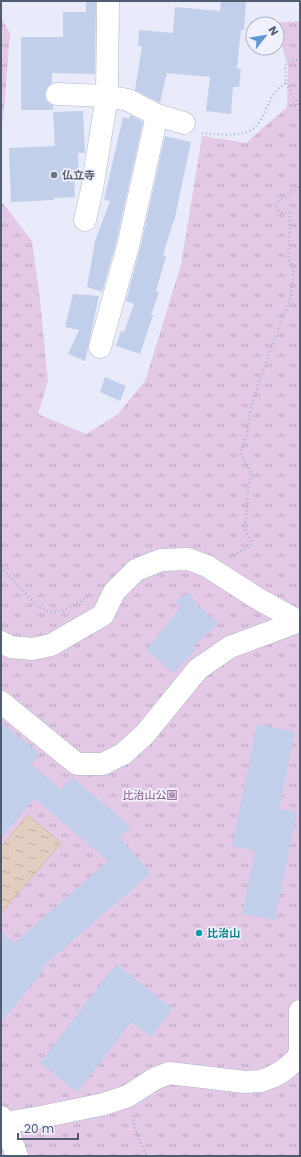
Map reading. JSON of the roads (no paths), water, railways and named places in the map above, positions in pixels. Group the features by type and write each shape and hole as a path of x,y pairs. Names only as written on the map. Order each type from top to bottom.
{"street":[{"path":"85,220 92,189 107,96 108,1"},
{"path":"57,94 107,96 128,100 157,115 184,124"},
{"path":"100,347 128,246 157,115"},
{"path":"1,642 11,647 32,649 51,645 103,614 114,592 136,570 161,560 188,559 207,566 255,597 299,621"},
{"path":"1,702 77,764 103,764 123,754 145,734 198,669 230,647 299,621"},
{"path":"300,1011 300,1046"},
{"path":"17,1156 3,1120 41,1118 104,1104 128,1096 154,1079 169,1073 245,1082 261,1081 284,1070 297,1059 300,1051"}],"water":[{"path":"28,815 61,843 1,913 1,847"}],"place":[{"name":"仏立寺","path":"54,175"},
{"name":"比治山","path":"199,933"}],"park label":[{"name":"比治山公園","path":"150,795"}]}
